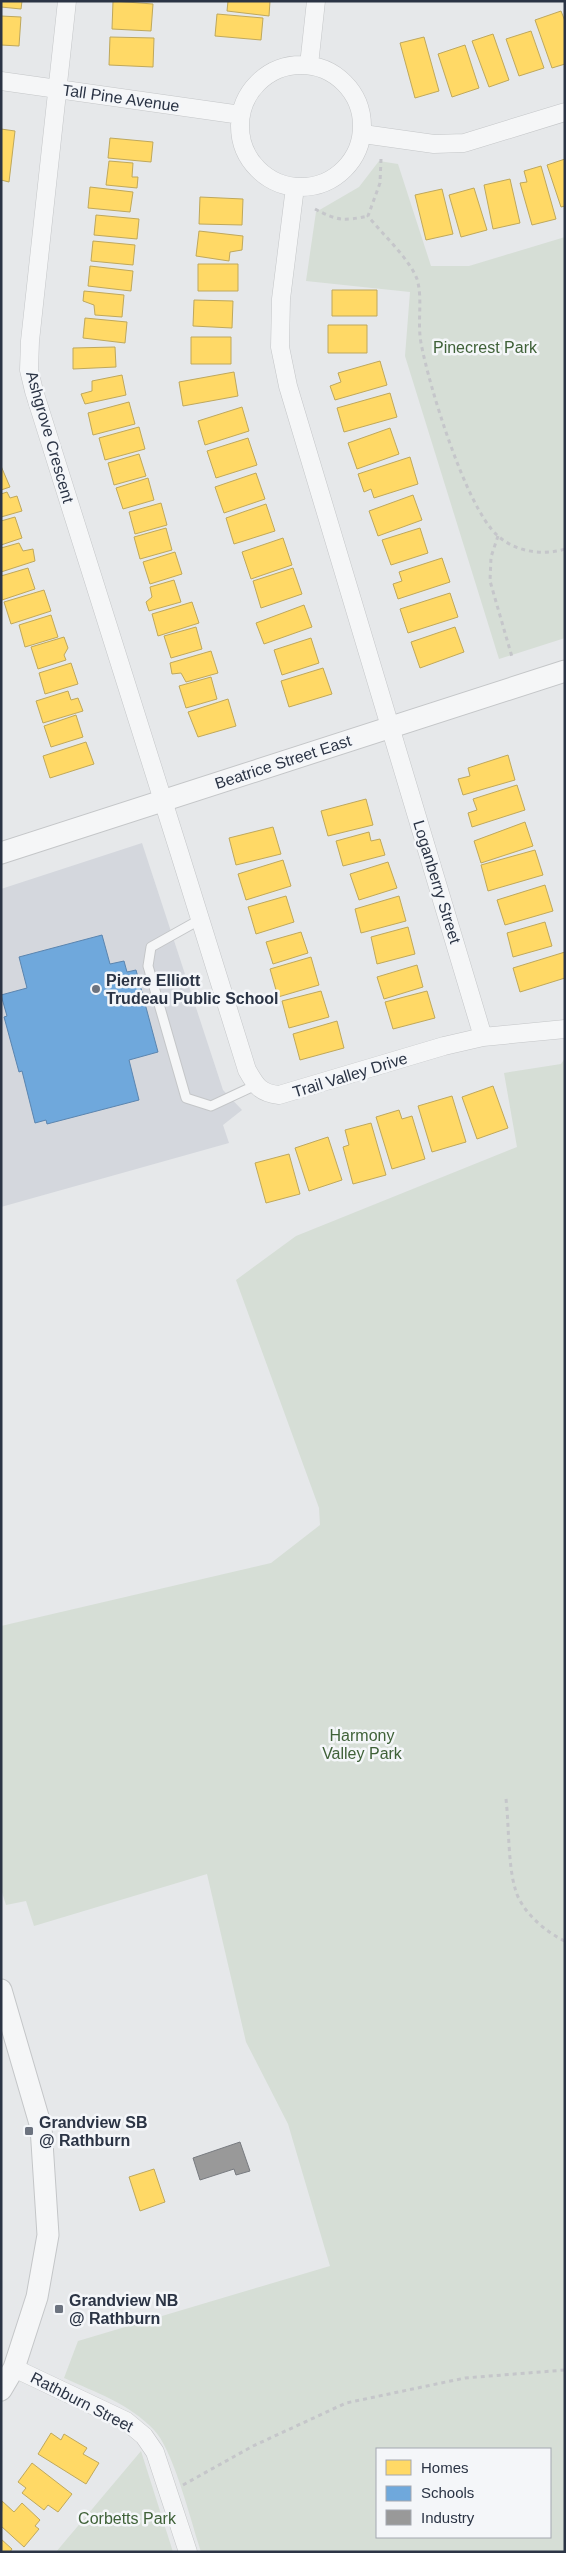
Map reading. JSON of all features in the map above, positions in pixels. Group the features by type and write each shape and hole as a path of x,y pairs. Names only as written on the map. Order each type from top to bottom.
{"street":[{"name":"Ashgrove Crescent","path":"67,1 30,341 30,370 36,400 122,676 163,800"},
{"path":"309,65 316,1"},
{"path":"309,65 328,70 350,89 356,97 362,115 363,134 357,152 347,168 323,183 314,186 296,187 272,179 252,163 244,149 240,132 241,115 247,98 258,83 273,72 291,66 309,65"},
{"name":"Tall Pine Avenue","path":"1,81 241,115"},
{"path":"363,134 434,144 464,143 565,112"},
{"path":"296,187 281,299 280,347 300,435 391,727"},
{"name":"Beatrice Street East","path":"1,852 565,671"},
{"name":"Loganberry Street","path":"391,727 483,1037"},
{"path":"163,800 246,1070 256,1085"},
{"name":"Trail Valley Drive","path":"256,1085 266,1094 279,1095 291,1093 444,1046 483,1037 565,1029"},
{"path":"1,1990 41,2127 48,2235 37,2297 14,2368 1,2390"},
{"name":"Rathburn Street","path":"14,2368 126,2421 144,2436 155,2452 188,2552"}],"lane":[{"path":"201,919 151,947 148,966 186,1098 211,1106 256,1085"}],"path":[{"path":"368,216 380,184 381,159"},
{"path":"315,210 333,219 346,221 368,216"},
{"path":"368,216 410,266 416,276 420,290 419,329 422,345 447,434 473,498 485,521 498,536 536,553 552,553 565,549"},
{"path":"498,536 491,557 490,581 512,657"},
{"path":"506,1799 514,1889 522,1905 538,1922 565,1940"},
{"path":"169,2493 253,2446 346,2403 465,2378 565,2370"}],"shaded area":[{"name":"Pierre Elliott Trudeau Public School","path":"142,843 223,1090 242,1110 223,1125 229,1143 1,1207 1,889"}],"green space":[{"name":"Pinecrest Park","path":"379,161 398,164 431,266 469,266 565,237 565,638 499,659 405,356 410,292 306,281 316,212 359,187"},
{"name":"Harmony Valley Park","path":"565,1058 565,2552 201,2552 175,2470 161,2440 154,2430 145,2421 123,2406 64,2378 78,2341 330,2266 288,2124 246,2042 207,1874 34,1926 26,1901 6,1905 1,1889 1,1626 271,1563 320,1525 319,1508 236,1280 296,1236 517,1147 504,1073 561,1064"},
{"name":"Corbetts Park","path":"141,2451 173,2552 56,2552"}],"building: Homes":[{"path":"1,1 22,1 21,9 1,7"},
{"path":"113,1 153,4 151,31 112,29"},
{"path":"228,1 270,1 269,16 227,11"},
{"path":"561,11 565,21 565,64 552,68 535,20"},
{"path":"217,14 263,18 261,40 215,36"},
{"path":"1,16 21,17 19,46 1,45"},
{"path":"531,31 544,68 519,76 506,39"},
{"path":"493,34 509,80 489,87 472,41"},
{"path":"110,37 154,38 153,67 109,65"},
{"path":"424,37 439,91 415,98 400,43"},
{"path":"465,45 479,88 452,97 438,54"},
{"path":"1,129 15,131 9,182 1,180"},
{"path":"110,138 153,142 151,162 108,158"},
{"path":"565,159 565,206 561,207 547,165"},
{"path":"109,161 133,163 132,177 138,177 137,188 106,185"},
{"path":"541,166 556,219 532,225 520,183 527,182 524,171"},
{"path":"510,179 520,223 493,229 484,185"},
{"path":"90,187 133,192 130,212 88,208"},
{"path":"474,188 487,230 461,237 449,195"},
{"path":"442,189 453,234 426,240 415,195"},
{"path":"200,197 243,199 242,225 199,224"},
{"path":"96,215 139,219 137,239 94,235"},
{"path":"199,231 243,236 242,250 230,252 229,261 196,256"},
{"path":"93,241 135,245 133,265 91,261"},
{"path":"198,264 238,264 238,291 198,291"},
{"path":"90,266 133,271 131,291 88,286"},
{"path":"332,290 377,290 377,316 332,316"},
{"path":"84,291 124,295 122,317 95,315 94,305 83,301"},
{"path":"194,300 233,301 232,328 193,326"},
{"path":"85,318 127,322 125,343 83,338"},
{"path":"328,325 367,325 367,353 328,353"},
{"path":"191,337 231,337 231,364 191,364"},
{"path":"115,347 116,367 73,369 73,348"},
{"path":"380,361 387,385 335,400 330,386 341,382 338,373"},
{"path":"234,372 238,396 183,406 179,382"},
{"path":"122,375 126,395 85,404 81,394 92,391 92,381"},
{"path":"390,393 397,417 344,432 337,408"},
{"path":"129,402 135,424 93,435 88,413"},
{"path":"242,407 249,431 205,445 198,421"},
{"path":"139,427 145,449 105,460 99,438"},
{"path":"390,428 399,454 357,469 348,443"},
{"path":"248,438 257,465 216,478 207,451"},
{"path":"139,454 146,476 114,485 108,463"},
{"path":"410,457 418,484 374,498 371,489 364,492 358,474"},
{"path":"1,466 10,487 1,490"},
{"path":"256,473 265,499 224,513 215,487"},
{"path":"148,478 154,500 123,509 116,488"},
{"path":"7,492 10,498 17,496 22,511 1,517 1,494"},
{"path":"413,495 422,520 378,536 369,511"},
{"path":"161,503 167,525 135,534 129,512"},
{"path":"266,504 275,531 234,544 226,518"},
{"path":"15,517 22,538 1,545 1,521"},
{"path":"166,528 172,550 140,559 134,537"},
{"path":"420,528 428,553 391,565 382,540"},
{"path":"283,538 292,565 251,579 242,552"},
{"path":"19,543 23,551 33,549 35,561 1,572 1,548"},
{"path":"175,552 182,574 150,584 143,562"},
{"path":"442,558 450,582 398,599 393,584 402,581 399,572"},
{"path":"28,568 35,589 2,600 1,576"},
{"path":"293,568 302,594 261,608 253,581"},
{"path":"174,580 181,602 149,611 146,602 152,597 150,587"},
{"path":"44,590 51,611 11,624 4,602"},
{"path":"450,593 458,617 408,633 400,609"},
{"path":"192,602 199,623 158,636 152,614"},
{"path":"304,605 312,627 264,644 256,623"},
{"path":"51,615 58,637 25,647 19,625"},
{"path":"196,627 202,649 171,658 164,636"},
{"path":"455,627 464,652 420,668 411,642"},
{"path":"64,637 68,648 64,655 66,660 38,669 31,647"},
{"path":"311,638 319,663 282,675 274,650"},
{"path":"211,651 218,673 186,682 181,673 172,674 170,663"},
{"path":"71,663 78,684 45,694 39,673"},
{"path":"323,668 332,694 289,707 281,681"},
{"path":"211,677 217,699 186,708 179,686"},
{"path":"68,691 71,700 78,698 83,711 43,723 36,701"},
{"path":"228,699 236,726 198,737 188,712"},
{"path":"76,715 83,737 51,747 44,726"},
{"path":"86,742 94,764 50,778 43,756"},
{"path":"508,755 515,780 463,795 458,779 470,776 468,768"},
{"path":"517,785 525,810 472,827 468,813 477,810 473,799"},
{"path":"366,799 373,825 328,836 321,811"},
{"path":"525,822 533,846 481,863 474,841"},
{"path":"273,827 281,854 236,865 229,838"},
{"path":"369,832 371,841 380,839 385,855 343,866 336,841"},
{"path":"535,850 543,875 488,891 481,865"},
{"path":"283,860 291,886 246,900 238,874"},
{"path":"388,862 397,888 359,900 350,874"},
{"path":"545,885 553,911 505,925 497,900"},
{"path":"286,896 294,922 256,934 248,907"},
{"path":"399,896 406,921 361,933 355,909"},
{"path":"545,922 552,946 513,957 507,933"},
{"path":"408,927 415,954 377,964 371,937"},
{"path":"301,932 308,953 273,964 266,942"},
{"path":"565,952 565,978 520,992 513,968"},
{"path":"311,957 319,985 278,997 270,969"},
{"path":"417,965 423,987 384,999 377,977"},
{"path":"321,991 329,1017 289,1028 282,1001"},
{"path":"427,991 435,1018 393,1029 385,1002"},
{"path":"337,1021 344,1048 300,1060 293,1034"},
{"path":"493,1086 508,1128 477,1139 462,1097"},
{"path":"452,1096 466,1142 432,1152 418,1106"},
{"path":"399,1110 402,1119 412,1116 425,1159 392,1169 376,1117"},
{"path":"371,1123 386,1175 353,1184 343,1147 349,1145 345,1130"},
{"path":"328,1137 342,1180 309,1191 295,1148"},
{"path":"289,1154 300,1194 266,1203 255,1163"},
{"path":"154,2169 165,2202 140,2211 129,2177"},
{"path":"51,2433 61,2440 64,2434 87,2448 83,2454 99,2463 86,2484 38,2454"},
{"path":"32,2463 72,2494 58,2512 48,2505 44,2510 22,2493 26,2488 18,2482"},
{"path":"2,2501 14,2512 22,2503 40,2520 35,2526 39,2529 24,2547 1,2526"},
{"path":"1,2539 12,2549 10,2552 1,2552"}],"building: Schools":[{"path":"102,935 110,964 124,961 127,972 136,970 158,1052 129,1060 139,1100 47,1124 46,1120 35,1123 22,1071 19,1072 4,1017 7,1016 1,995 27,988 19,957"}],"building: Industry":[{"path":"240,2142 250,2171 236,2175 234,2169 200,2180 193,2158"}],"place":[{"name":"Pierre Elliott Trudeau Public School","path":"96,989"},
{"name":"Grandview SB @ Rathburn","path":"29,2131"},
{"name":"Grandview NB @ Rathburn","path":"59,2309"}]}
